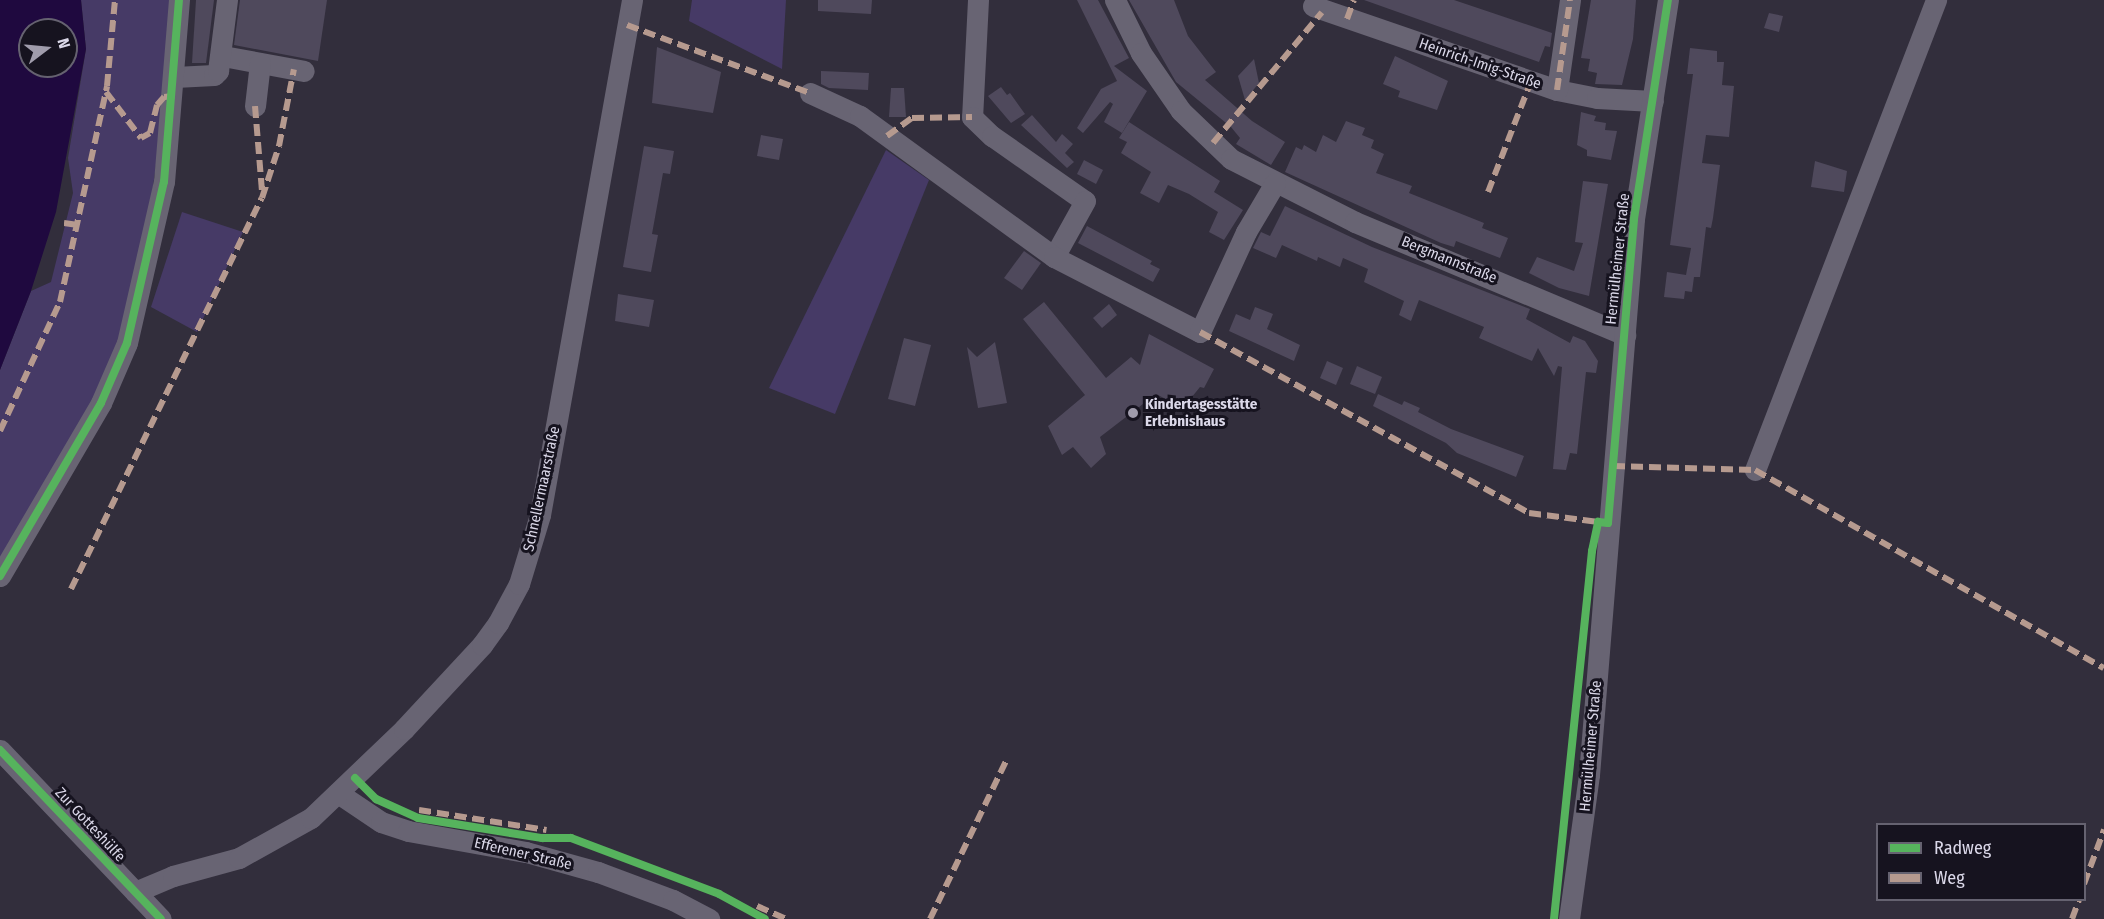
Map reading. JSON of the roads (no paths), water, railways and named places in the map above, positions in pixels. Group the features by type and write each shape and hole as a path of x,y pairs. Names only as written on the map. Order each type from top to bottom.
{"street":[{"path":"0,576 101,402 128,343 164,182 175,77 179,0"},
{"path":"175,77 214,75 223,56 227,0"},
{"name":"Schnellermaarstraße","path":"135,892 173,876 239,858 276,840 311,818 482,645 519,584 540,515 632,0"},
{"path":"978,0 972,117 992,136 1084,201 1054,257"},
{"name":"Bergmannstraße","path":"1115,0 1141,53 1181,111 1231,159 1355,222 1624,335"},
{"path":"1557,90 1570,0"},
{"name":"Hermülheimer Straße","path":"1569,919 1589,775 1603,522 1624,335 1634,219 1668,0"},
{"path":"1755,470 1936,0"},
{"name":"Heinrich-Imig-Straße","path":"1313,6 1350,10 1557,90 1597,98 1653,101"},
{"path":"223,56 304,71"},
{"path":"255,106 260,63"},
{"path":"810,93 860,116 1054,257 1200,332 1246,232 1275,183"},
{"name":"Zur Gotteshülfe","path":"0,750 161,919"},
{"name":"Efferener Straße","path":"338,793 381,822 408,831 526,852 598,872 709,919"}],"place":[{"name":"Kindertagesstätte Erlebnishaus","path":"1133,413"}]}
